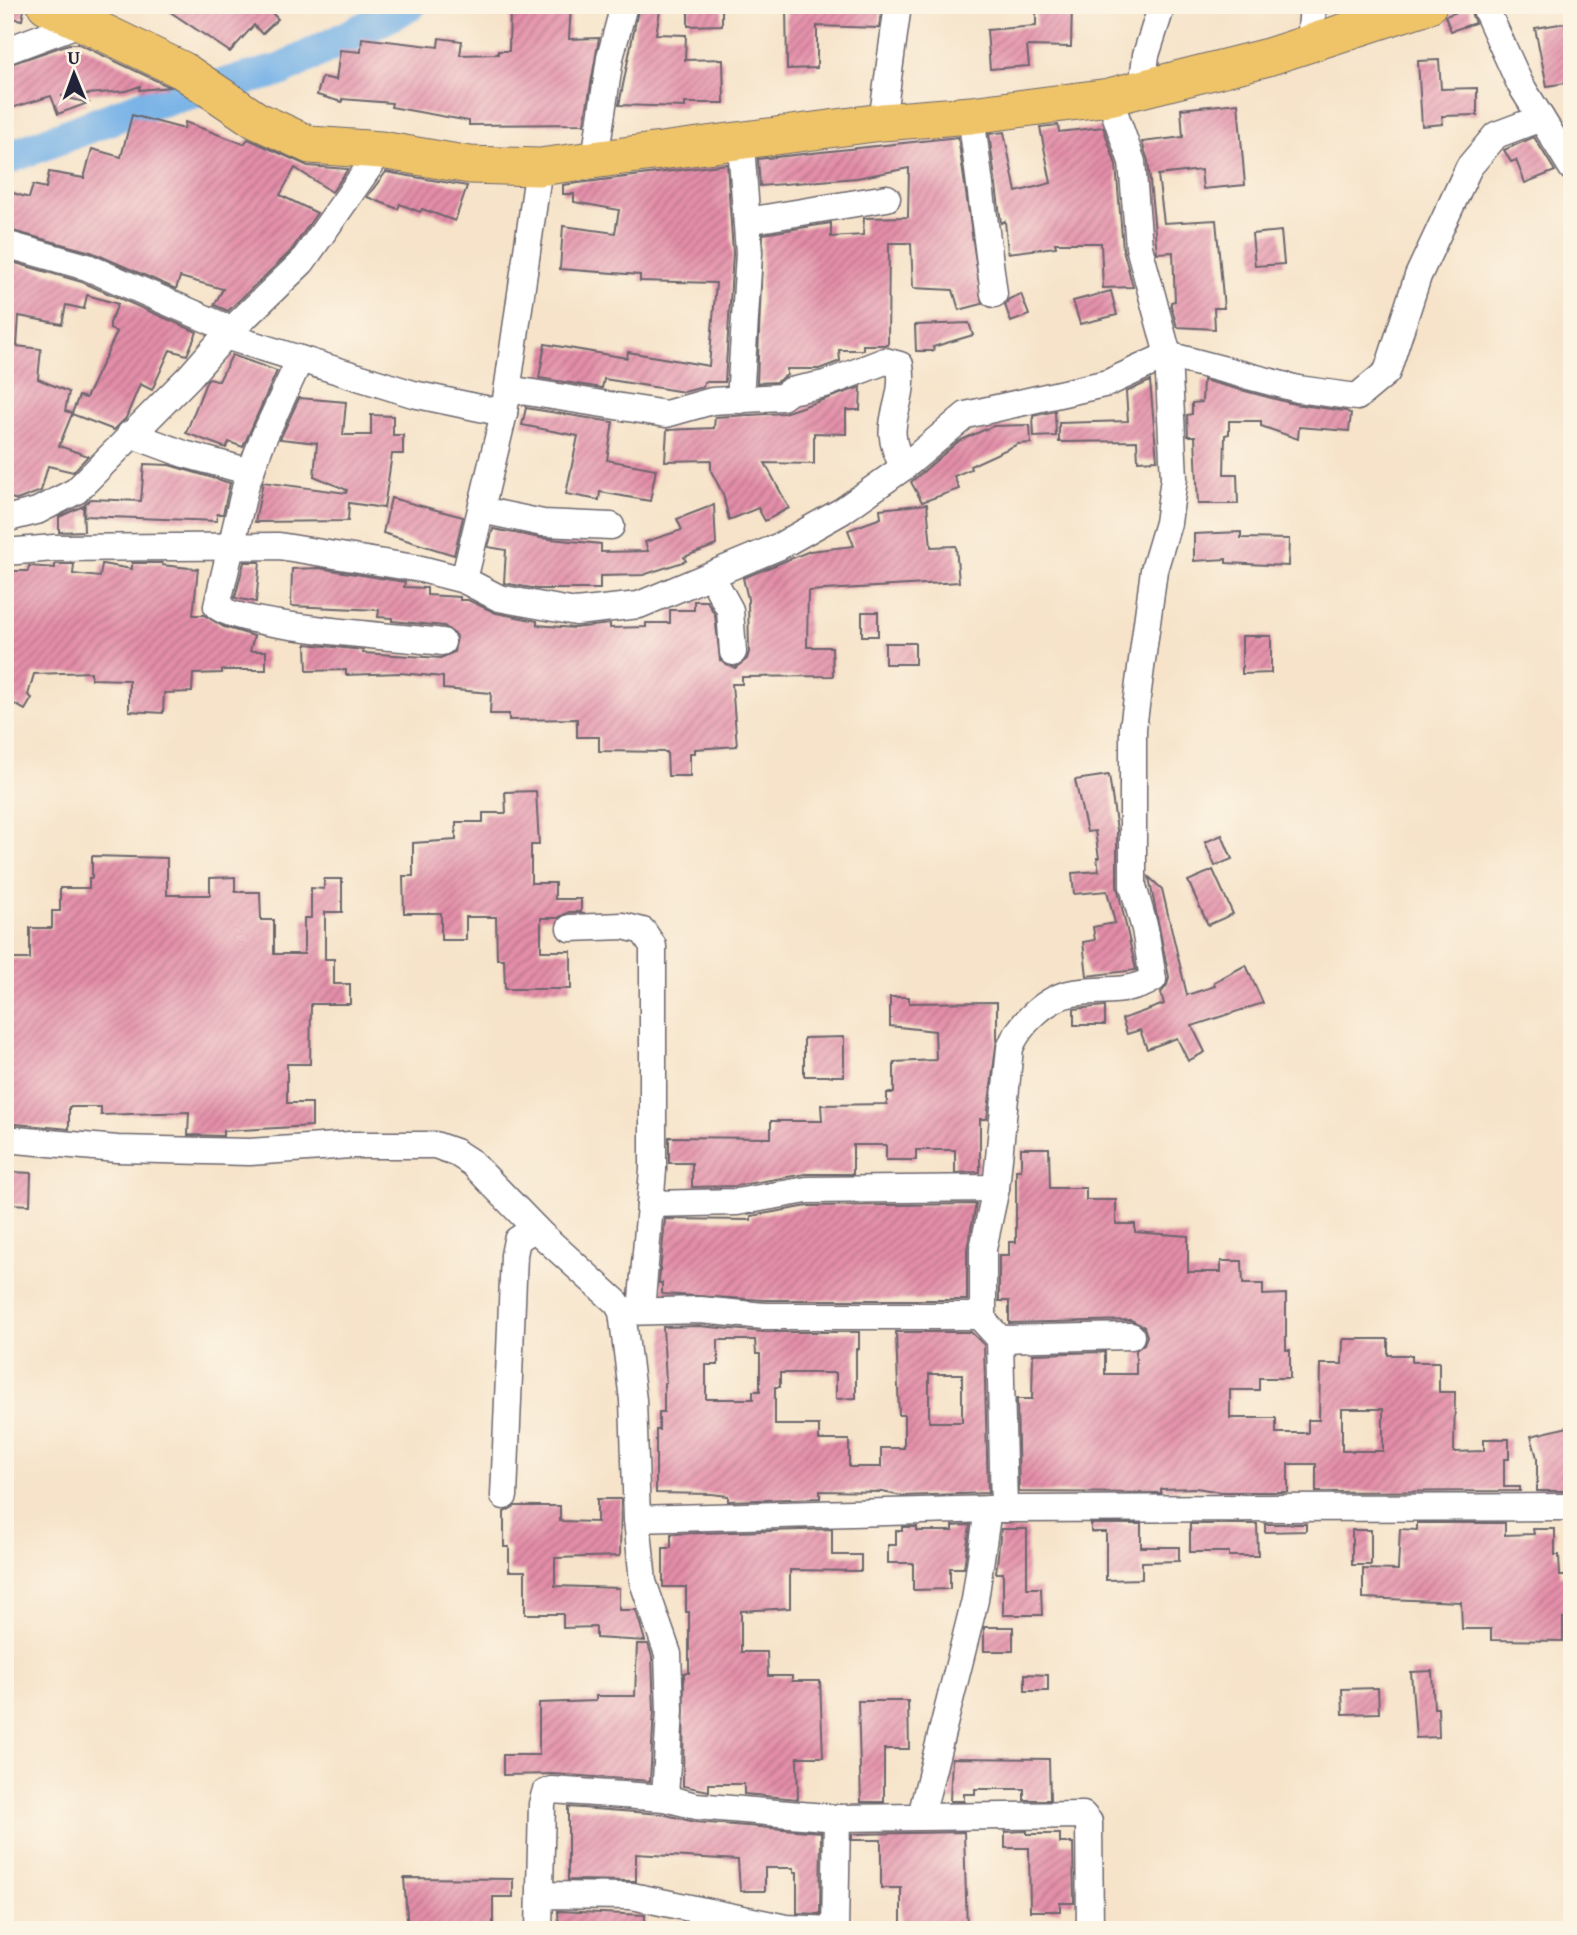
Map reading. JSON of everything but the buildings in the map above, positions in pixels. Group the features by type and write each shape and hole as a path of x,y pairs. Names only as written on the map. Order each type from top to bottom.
{"highway":[{"path":"46,5 181,70 256,120 310,145 381,150 470,164 539,167 882,122 971,115 1125,93 1310,43 1428,5"}],"street":[{"path":"595,159 610,58 624,5"},
{"path":"882,122 898,5"},
{"path":"921,1816 996,1509 1000,1339 983,1318 983,1250 996,1188 1010,1048 1015,1033 1054,1001 1072,993 1124,990 1153,979 1145,929 1133,886 1133,728 1154,570 1168,523 1174,478 1168,355 1139,247 1125,93 1146,55 1162,5"},
{"path":"1310,43 1313,5"},
{"path":"1484,5 1520,83 1572,168"},
{"path":"5,51 80,23"},
{"path":"971,115 994,294"},
{"path":"5,552 279,546 351,556 464,580 499,598 576,612 639,605 712,577 780,546 842,511 904,467 966,415 1108,383 1168,355 1298,389 1357,397 1387,372 1418,276 1469,167 1496,135 1541,118"},
{"path":"740,400 749,253 741,158 744,141"},
{"path":"5,519 37,511 76,491 190,376 228,333 302,262 381,150"},
{"path":"464,580 506,401 539,167"},
{"path":"747,221 887,198"},
{"path":"5,244 87,267 228,333 300,359 413,394 666,414 712,401 782,397 790,391 825,384 885,360 894,361 900,365 902,379 890,439 904,467"},
{"path":"300,359 251,472 216,603 222,610 271,622 442,642"},
{"path":"130,434 184,454 251,472"},
{"path":"481,510 543,523 611,526"},
{"path":"712,577 730,610 733,652"},
{"path":"570,928 623,926 643,931 653,946 653,1170 650,1204 631,1312 637,1519 643,1582 668,1654 670,1710 665,1798"},
{"path":"5,1139 117,1149 250,1152 350,1145 435,1145 455,1152 472,1163 535,1228 617,1303 631,1312 700,1310 764,1316 983,1318"},
{"path":"650,1204 737,1202 807,1190 996,1188"},
{"path":"504,1496 514,1255 517,1240 535,1228"},
{"path":"1000,1339 1131,1336"},
{"path":"637,1519 996,1509 1572,1507"},
{"path":"539,1930 542,1804 545,1793 552,1790 665,1798 696,1805 836,1818 1083,1815 1089,1822 1090,1930"},
{"path":"540,1895 632,1896 765,1925 835,1930 836,1818"}],"waterway":[{"path":"5,159 151,103 281,70 410,5"}]}
